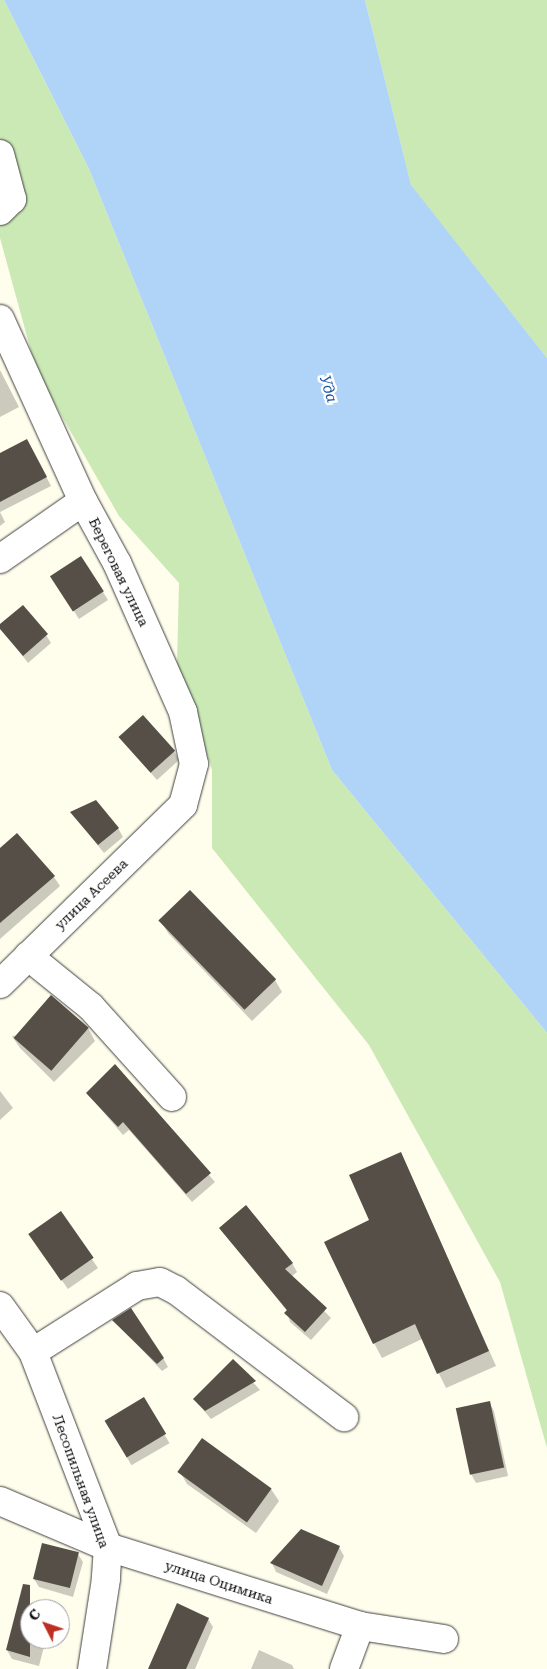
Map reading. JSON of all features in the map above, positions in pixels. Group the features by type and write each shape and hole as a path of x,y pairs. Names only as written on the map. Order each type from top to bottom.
{"street":[{"path":"0,154 12,199 0,211"},
{"name":"Береговая улица","path":"0,319 83,501 117,563 183,712 194,764 183,805"},
{"path":"0,559 83,501"},
{"name":"улица Асеева","path":"0,984 183,805"},
{"path":"28,956 90,1007 172,1097"},
{"path":"33,1352 137,1286 160,1282 176,1290 344,1417"},
{"name":"Лесопильная улица","path":"0,1306 33,1352 108,1547 106,1578 92,1669"},
{"name":"улица Оцимика","path":"0,1500 108,1547 360,1626 444,1639"},
{"path":"344,1669 360,1626"}],"green space":[{"path":"0,0 4,0 89,169 332,770 547,1033 547,1448 500,1282 369,1045 212,848 212,770 177,664 179,583 119,516 37,373 0,238"},
{"path":"365,0 547,0 547,358 411,186"}],"water":[{"name":"Уда","path":"4,0 365,0 411,185 547,358 547,1033 332,770 89,169"}],"building":[{"path":"27,439 47,477 0,502 0,453"},
{"path":"81,556 104,591 73,611 50,576"},
{"path":"23,605 48,634 23,656 0,629 0,624"},
{"path":"143,715 175,751 151,773 118,737"},
{"path":"96,800 119,828 98,845 70,812"},
{"path":"17,833 55,876 0,923 0,848"},
{"path":"190,890 276,979 244,1010 158,921"},
{"path":"51,995 89,1028 51,1071 14,1038"},
{"path":"115,1064 211,1173 186,1194 123,1122 118,1127 86,1093"},
{"path":"401,1152 489,1351 437,1374 415,1324 373,1344 324,1242 369,1220 349,1175"},
{"path":"246,1205 293,1263 285,1269 327,1308 305,1332 284,1313 287,1310 219,1228"},
{"path":"61,1211 94,1258 61,1281 28,1234"},
{"path":"131,1308 164,1358 157,1364 112,1320"},
{"path":"233,1359 256,1381 205,1411 193,1399"},
{"path":"144,1397 166,1434 127,1458 105,1421"},
{"path":"490,1401 504,1468 470,1475 456,1408"},
{"path":"202,1438 272,1489 247,1523 177,1472"},
{"path":"301,1529 340,1546 322,1586 270,1563"},
{"path":"42,1543 79,1552 70,1588 33,1579"},
{"path":"23,1584 30,1585 30,1599 20,1599 20,1649 30,1649 30,1657 6,1650"},
{"path":"177,1603 209,1618 186,1669 148,1669"}]}
